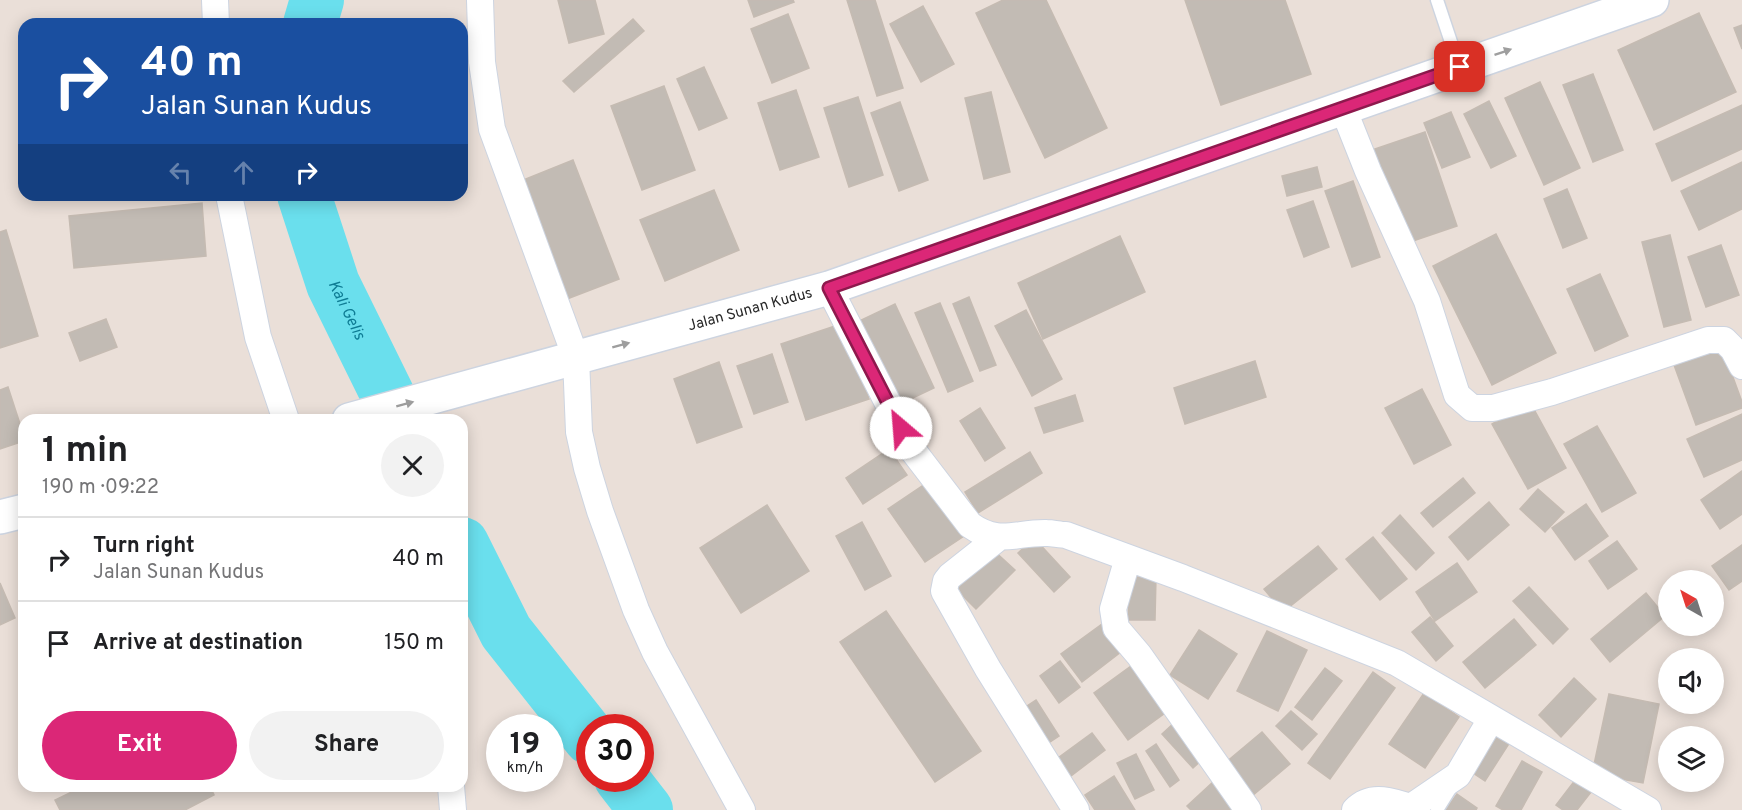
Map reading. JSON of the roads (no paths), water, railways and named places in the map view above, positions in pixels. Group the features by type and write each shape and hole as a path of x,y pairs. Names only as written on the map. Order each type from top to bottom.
{"main road":[{"name":"Jalan Sunan Kudus","path":"371,414 829,288 1652,0"},
{"path":"0,517 18,512"}],"street":[{"path":"215,0 216,18"},
{"path":"480,0 482,62 492,129 570,359 579,432 587,468 636,610 655,652 742,810"},
{"path":"1343,108 1368,171 1427,301 1457,395 1472,408 1493,408 1552,392 1708,340 1724,340 1733,349 1742,366"},
{"path":"230,201 258,337 284,414"},
{"path":"829,288 911,448 970,525 982,534 998,538 1047,533 1066,535 1184,578 1397,663 1648,810"},
{"path":"998,538 950,576 946,581 944,591 988,669 1076,810"},
{"path":"1128,558 1113,609 1116,628 1139,655 1248,810"},
{"path":"1355,810 1380,799 1411,807 1458,775 1491,719"},
{"path":"452,792 453,810"}],"lane":[{"path":"1437,0 1460,67"},
{"path":"1437,810 1458,775"}],"waterway":[{"name":"Kali Gelis","path":"312,18 317,0"},
{"name":"Kali Gelis","path":"306,201 333,284 397,414"},
{"name":"Kali Gelis","path":"468,556 506,632 576,720"},
{"name":"Kali Gelis","path":"632,792 646,810"}]}
